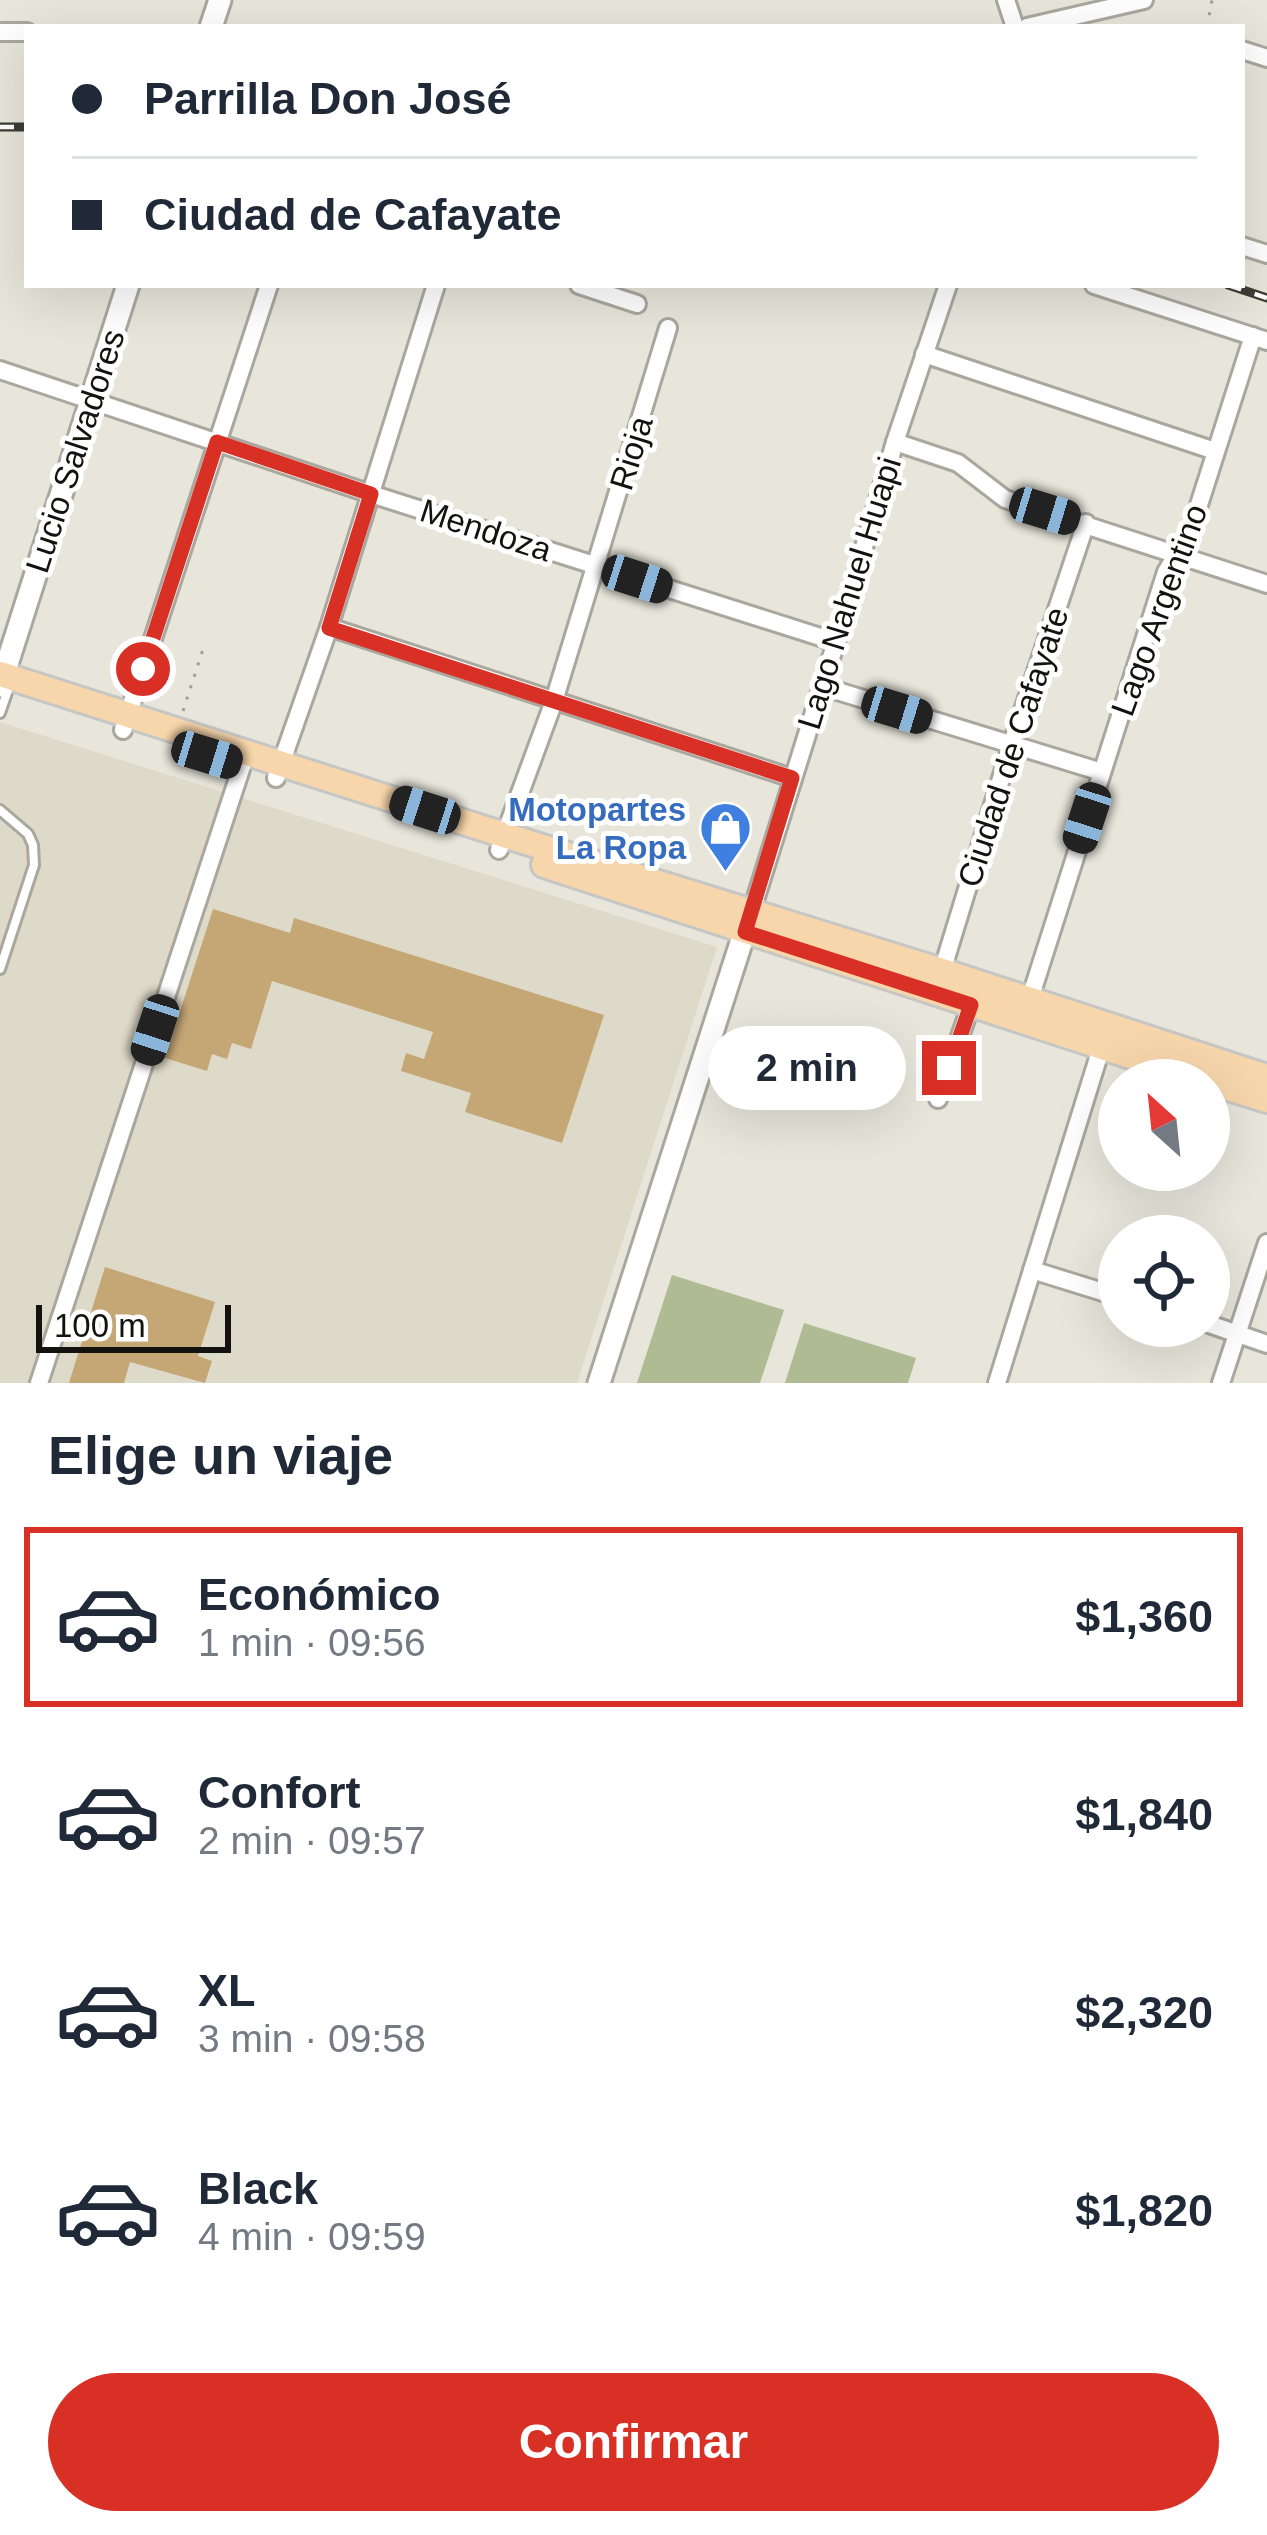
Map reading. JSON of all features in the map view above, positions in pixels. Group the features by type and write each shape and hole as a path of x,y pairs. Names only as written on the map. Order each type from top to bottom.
{"main road":[{"name":"Lucio Salvadores","path":"2,688 127,288"},
{"path":"2,688 125,722 242,766 278,771"},
{"path":"125,722 176,730 278,771 748,922 971,1005 1026,1011"},
{"path":"748,922 942,971 1026,1011 1105,1037 1267,1077"},
{"name":"Lago Nahuel Huapi","path":"599,1383 748,922"},
{"path":"1105,1037 1156,1059"},
{"path":"1230,1088 1267,1100"}],"street":[{"path":"1040,24 1144,0"},
{"path":"125,722 268,288"},
{"path":"278,771 329,628 435,288"},
{"path":"588,288 637,304"},
{"name":"Lago Nahuel Huapi","path":"748,922 947,288"},
{"path":"1103,288 1260,339"},
{"name":"Rioja","path":"501,842 554,701 668,328"},
{"name":"Lago Argentino","path":"1026,1011 1166,572 1190,533 1215,451 1260,339"},
{"path":"924,354 1215,451"},
{"name":"Mendoza","path":"0,370 836,643"},
{"path":"895,442 958,463 1005,499 1267,584"},
{"name":"Ciudad de Cafayate","path":"942,971 1086,523"},
{"path":"329,628 792,778"},
{"path":"821,686 1102,772"},
{"path":"39,1383 242,766"},
{"path":"938,1099 971,1005"},
{"path":"997,1383 1105,1037"},
{"path":"1221,1383 1267,1243"},
{"path":"1033,1270 1098,1290"},
{"path":"1230,1331 1267,1344"}],"lane":[{"path":"0,810 28,834 34,865 0,969"}],"path":[{"path":"176,730 205,643"}],"shaded area":[{"path":"0,722 717,947 577,1383 0,1383"}],"green space":[{"path":"672,1275 784,1310 760,1383 637,1383"},
{"path":"804,1323 916,1358 908,1383 785,1383"}],"building":[{"path":"213,909 290,933 294,918 604,1015 562,1143 465,1112 471,1093 401,1071 406,1053 424,1059 433,1032 272,981 251,1049 232,1043 227,1059 212,1054 207,1071 165,1058"},
{"path":"105,1267 215,1302 198,1356 212,1361 205,1383 130,1362 124,1383 69,1383"}],"railway":[{"path":"0,127 24,127"},
{"path":"1237,288 1267,298"}],"place":[{"name":"Motopartes La Ropa","path":"725,874"}],"route":[{"path":"143,669 217,442 371,494 329,628 792,778 745,932 971,1005 949,1068"}]}
